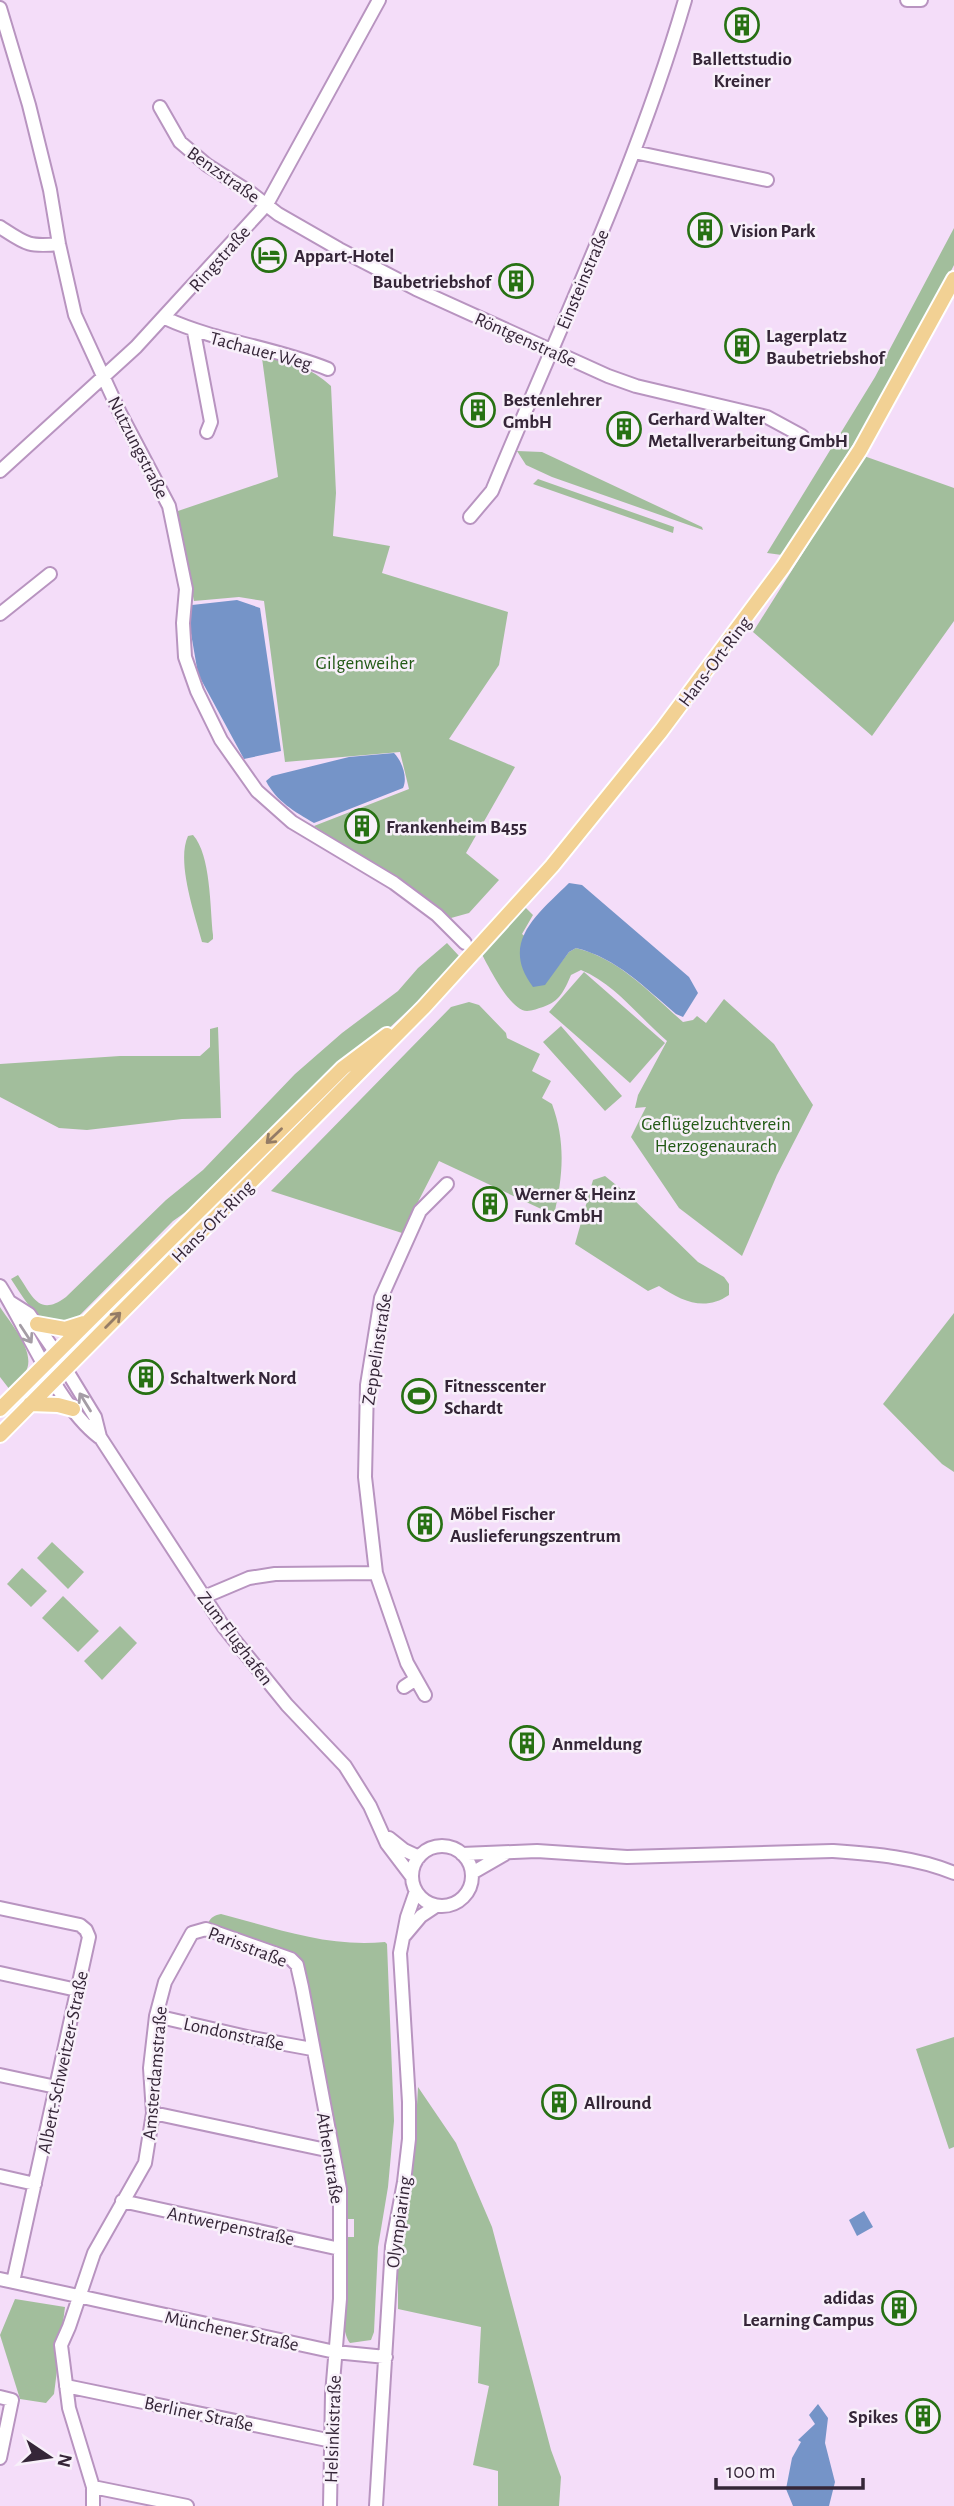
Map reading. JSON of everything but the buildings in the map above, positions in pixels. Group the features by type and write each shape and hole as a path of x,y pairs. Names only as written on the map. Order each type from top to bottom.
{"main road":[{"name":"Hans-Ort-Ring","path":"0,1435 424,1007 552,866 662,732 783,568 860,450 954,279"},
{"name":"Hans-Ort-Ring","path":"1,1408 343,1068 424,1007"},
{"path":"37,1324 65,1329 86,1323"},
{"path":"30,1404 58,1405 77,1414"}],"street":[{"name":"Ringstraße","path":"0,471 165,318 267,204 379,0"},
{"name":"Einsteinstraße","path":"470,517 492,491 635,152 685,0"},
{"path":"907,0 921,0"},
{"name":"Nutzungstraße","path":"0,9 47,178 75,315 120,412 169,506 186,589 183,623 185,657 197,691 221,740 257,791 292,822 394,883 437,915 465,943"},
{"name":"Benzstraße","path":"160,107 180,142 207,165 267,204"},
{"path":"635,152 767,180"},
{"name":"Röntgenstraße","path":"267,204 278,214 355,258 416,289 627,383 767,417 802,436"},
{"path":"0,228 25,244 59,244"},
{"name":"Tachauer Weg","path":"165,318 194,332 297,356 328,369"},
{"name":"Tachauer Weg","path":"194,332 211,422 207,432"},
{"path":"0,614 50,574"},
{"name":"Zeppelinstraße","path":"425,1695 407,1663 376,1573 365,1477 367,1385 381,1298 420,1211 447,1184"},
{"name":"Zum Flughafen","path":"0,1286 54,1380 77,1414 100,1437 204,1597 270,1685 345,1766 358,1784 387,1844 412,1877"},
{"name":"Zum Flughafen","path":"10,1302 29,1314 37,1324 94,1417 100,1437"},
{"path":"204,1597 249,1578 275,1574 376,1573"},
{"path":"404,1687 416,1679"},
{"name":"Zum Flughafen","path":"382,1830 397,1846 419,1857"},
{"path":"463,1854 472,1873 470,1888 461,1900 448,1906 436,1906 421,1898 412,1877 419,1857 429,1849 444,1846 463,1854 558,1852 627,1857 832,1851 915,1861 954,1873"},
{"path":"472,1873 509,1852"},
{"name":"Olympiaring","path":"376,2506 392,2246 409,2139 400,1971 403,1938 416,1891"},
{"path":"403,1938 421,1916 436,1906"},
{"name":"Albert-Schweitzer-Straße","path":"0,1908 80,1925 89,1937 35,2184 6,2280"},
{"name":"Parisstraße","path":"200,1929 214,1930 291,1959 297,1965"},
{"name":"Amsterdamstraße","path":"93,2506 93,2487 69,2408 61,2345 94,2253 145,2163 153,2113 150,2068 156,2016 165,1982 192,1933 200,1929"},
{"name":"Athenstraße","path":"297,1965 340,2189 340,2299 335,2352"},
{"path":"0,1973 78,1990"},
{"name":"Londonstraße","path":"156,2016 312,2049"},
{"path":"0,2075 56,2087"},
{"path":"153,2113 331,2151"},
{"path":"0,2176 35,2184"},
{"name":"Antwerpenstraße","path":"122,2201 340,2249"},
{"name":"Münchener Straße","path":"6,2280 335,2352 386,2357"},
{"name":"Helsinkistraße","path":"330,2506 335,2352"},
{"name":"Berliner Straße","path":"66,2386 332,2441"},
{"path":"0,2458 6,2399"},
{"path":"93,2487 187,2506"}],"green space":[{"path":"954,228 954,265 865,426 782,555 767,553 875,377"},
{"name":"Gilgenweiher","path":"262,358 299,366 316,374 331,386 336,493 333,536 390,546 382,573 508,612 499,665 449,739 515,767 466,853 499,880 469,913 451,918 314,826 409,789 400,752 285,762 264,601 239,597 194,601 175,512 278,477"},
{"path":"517,451 542,452 702,527 703,530 552,477 526,465"},
{"path":"864,456 954,488 954,621 872,736 753,632"},
{"path":"538,479 674,527 673,533 533,484"},
{"path":"193,835 203,855 209,882 213,939 208,943 202,942 185,874 185,847 188,836"},
{"name":"Geflügelzuchtverein Herzogenaurach","path":"522,904 533,915 522,934 559,965 569,952 576,948 592,953 634,978 683,1022 693,1020 697,1016 706,1023 724,999 774,1044 813,1105 777,1175 742,1256 679,1208 631,1137 646,1107 635,1108 638,1095 667,1041 616,992 581,970 571,975 564,991 554,1002 531,1011 520,1009 500,986 480,951"},
{"path":"447,943 460,957 413,1006 207,1197 173,1221 77,1318 66,1324 55,1324 46,1321 30,1307 11,1279 18,1275 33,1297 43,1305 57,1303 66,1297 166,1200 203,1170 295,1074 342,1033 398,991 418,968"},
{"path":"584,972 665,1043 630,1083 549,1012"},
{"path":"469,1002 479,1005 506,1033 507,1038 540,1054 532,1071 551,1081 542,1098 552,1104 561,1146 561,1173 554,1215 439,1161 402,1233 271,1191 451,1007"},
{"path":"561,1026 622,1096 605,1111 543,1042"},
{"path":"218,1027 221,1118 182,1119 87,1130 59,1128 0,1097 0,1064 120,1056 200,1056 210,1047 210,1029"},
{"path":"605,1176 631,1197 698,1262 724,1277 729,1284 729,1295 702,1304 685,1300 659,1286 648,1291 575,1244 593,1180"},
{"path":"0,1307 21,1338 28,1356 25,1373 10,1390 0,1377"},
{"path":"954,1313 954,1472 942,1464 883,1404"},
{"path":"52,1542 84,1572 68,1589 37,1558"},
{"path":"22,1568 47,1591 31,1607 7,1584"},
{"path":"63,1596 99,1631 78,1652 42,1618"},
{"path":"120,1626 137,1643 102,1680 84,1661"},
{"path":"221,1914 323,1939 387,1944 394,2121 388,2187 378,2247 374,2332 371,2340 350,2343 346,2335 342,2293 345,2237 354,2237 354,2219 344,2219 303,1971 208,1923 210,1919"},
{"path":"954,2037 954,2147 949,2149 916,2049"},
{"path":"418,2087 456,2143 492,2227 551,2450 561,2477 559,2506 498,2506 498,2471 473,2465 489,2386 478,2383 481,2327 398,2309 398,2262 415,2141"},
{"path":"15,2299 65,2307 54,2394 46,2403 20,2399 0,2335"}],"water":[{"name":"Gilgenweiher","path":"237,600 260,608 281,751 244,759 198,674 188,616 192,605"},
{"path":"394,753 403,770 403,788 314,823 281,800 266,781 272,776 349,757"},
{"path":"569,883 582,885 689,977 698,993 683,1017 617,966 576,948 569,952 545,985 533,987 524,971 520,956 521,942 535,918"},
{"path":"864,2211 873,2227 857,2236 849,2220"},
{"path":"818,2404 828,2418 825,2443 835,2482 829,2506 793,2506 786,2489 792,2458 801,2442 798,2440 815,2424 809,2415"}],"place":[{"name":"Ballettstudio Kreiner","path":"742,25"},
{"name":"Vision Park","path":"705,230"},
{"name":"Appart-Hotel","path":"269,255"},
{"name":"Baubetriebshof","path":"516,281"},
{"name":"Lagerplatz Baubetriebshof","path":"742,346"},
{"name":"Bestenlehrer GmbH","path":"478,410"},
{"name":"Gerhard Walter Metallverarbeitung GmbH","path":"624,429"},
{"name":"Frankenheim B455","path":"362,826"},
{"name":"Werner & Heinz Funk GmbH","path":"490,1204"},
{"name":"Schaltwerk Nord","path":"146,1377"},
{"name":"Fitnesscenter Schardt","path":"419,1396"},
{"name":"Möbel Fischer Auslieferungszentrum","path":"425,1524"},
{"name":"Anmeldung","path":"527,1743"},
{"name":"Allround","path":"559,2102"},
{"name":"adidas Learning Campus","path":"899,2308"},
{"name":"Spikes","path":"923,2416"}]}
